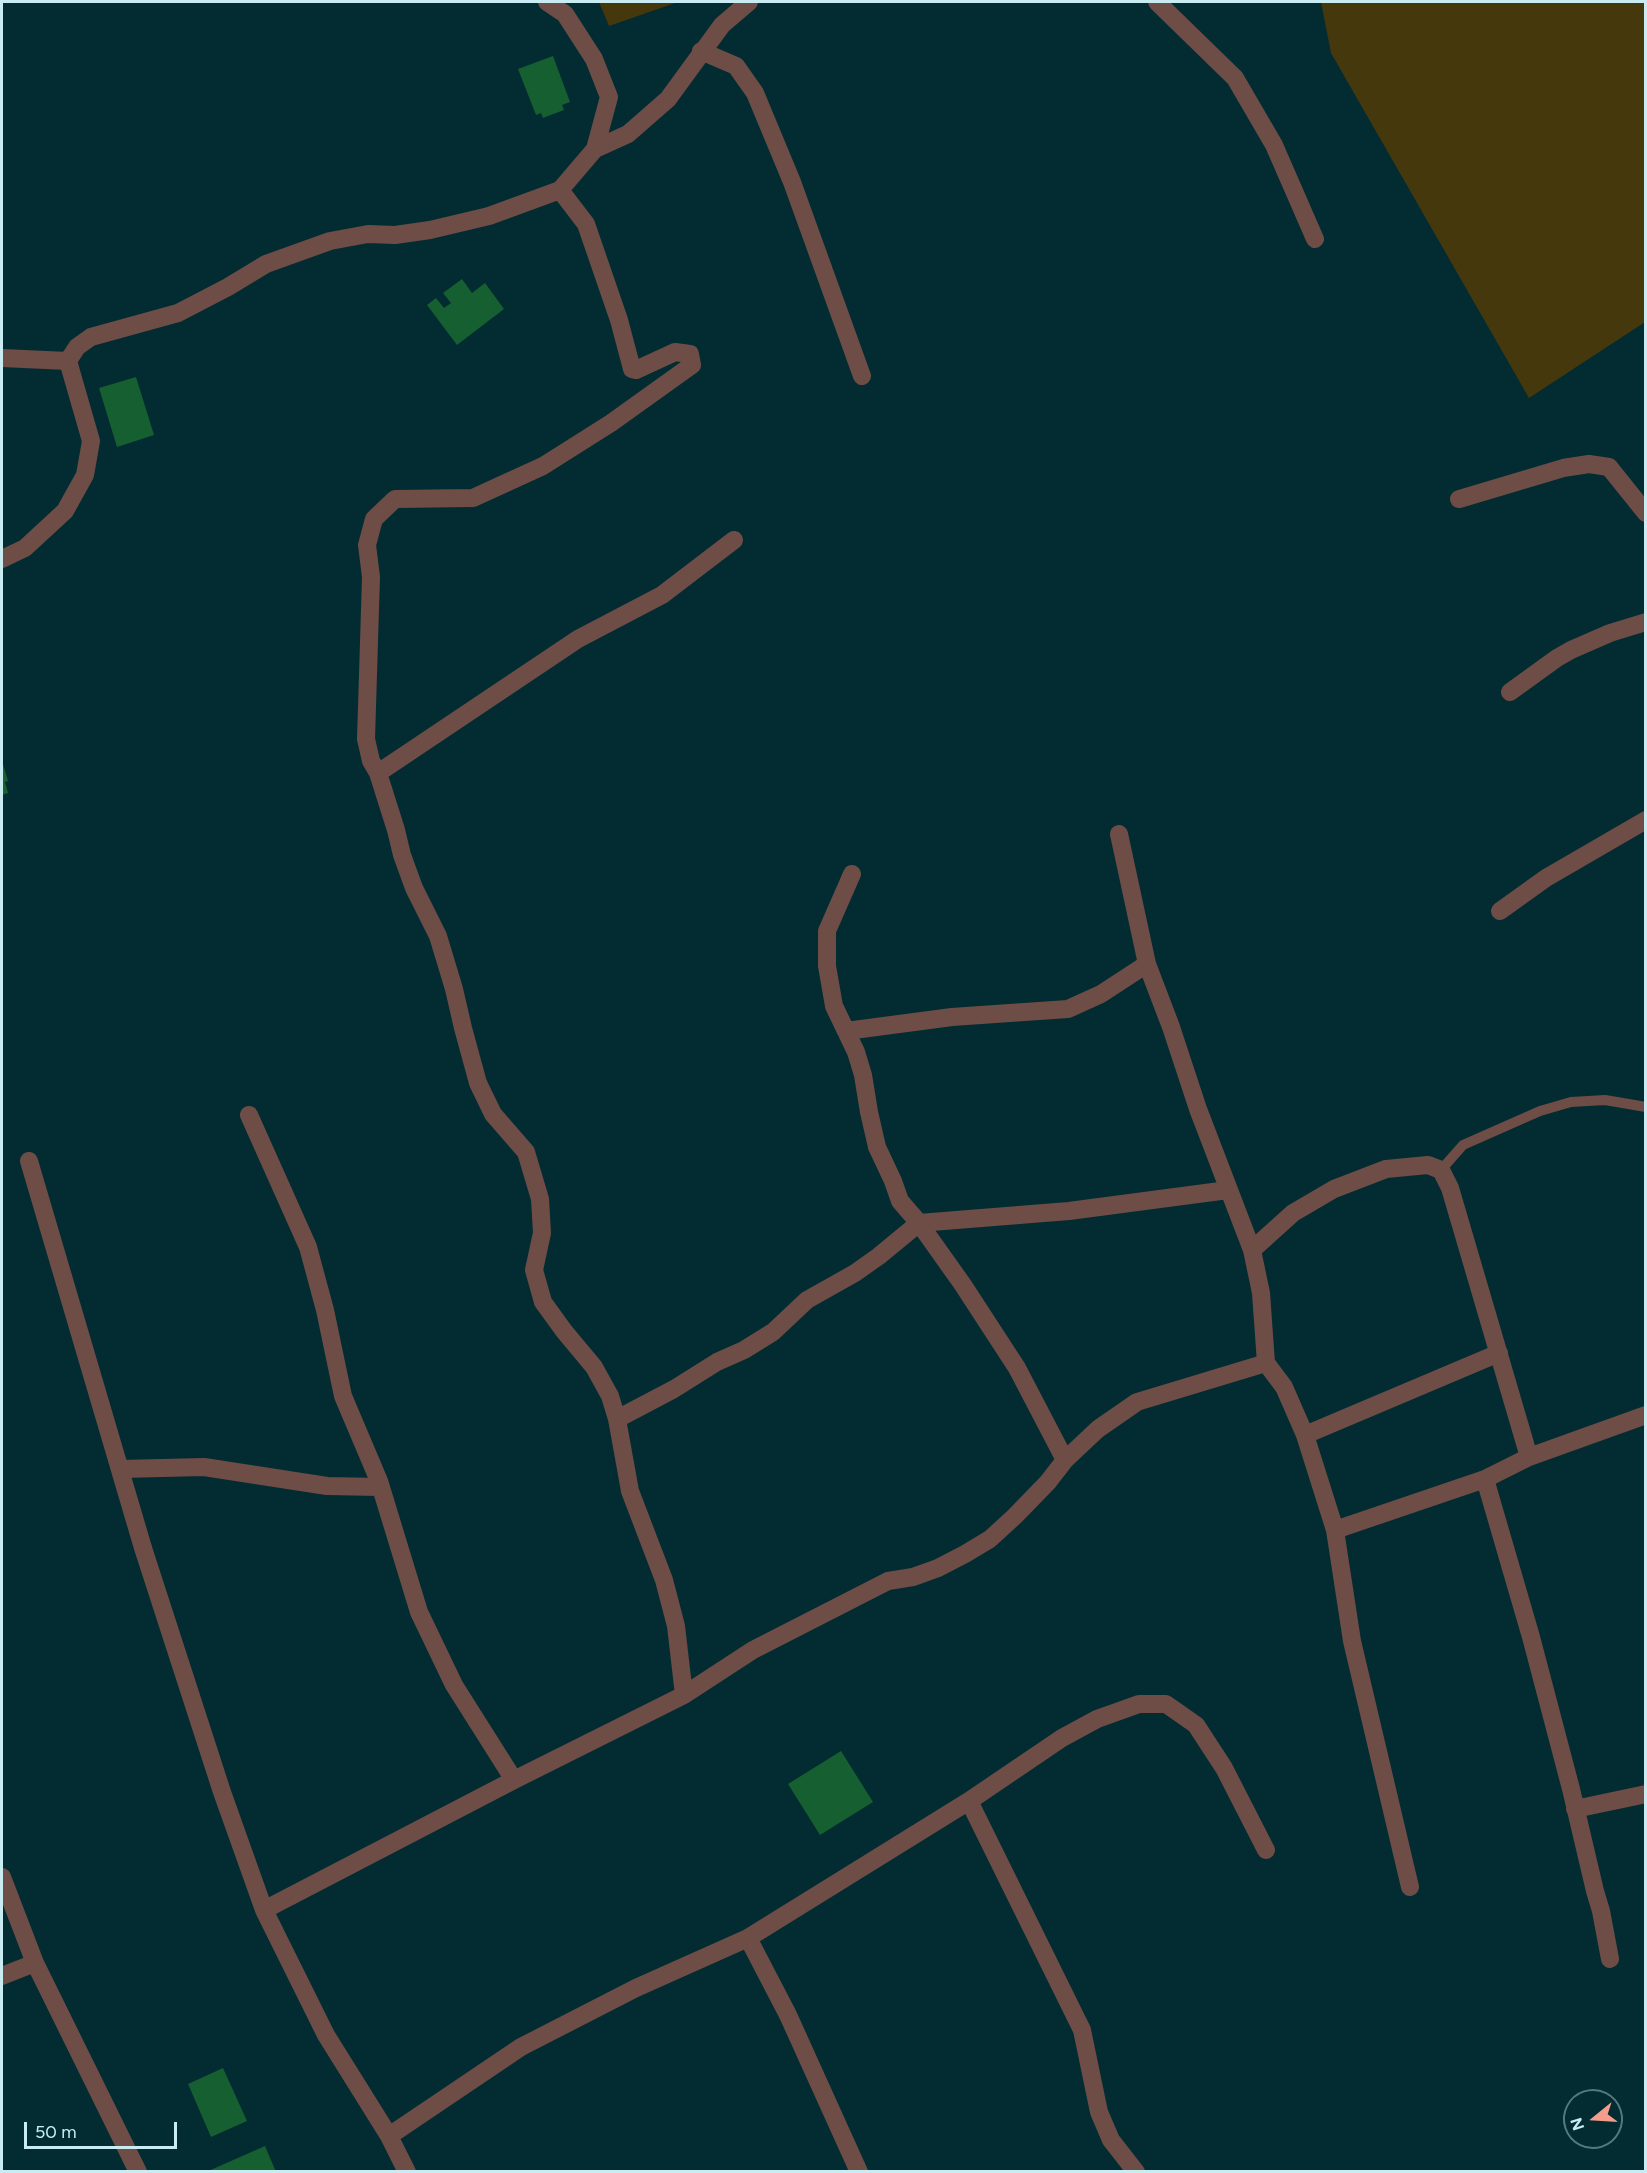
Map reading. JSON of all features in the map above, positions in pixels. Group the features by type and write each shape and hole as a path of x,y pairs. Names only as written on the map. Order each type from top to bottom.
{"street":[{"path":"548,2 565,14 571,23 594,59 609,97 595,149"},
{"path":"2,559 25,548 64,511 85,475 92,441 68,361 76,347 91,337 178,313 266,264 330,241 368,234 395,235 430,230 489,216 560,190 595,149 628,134 668,99 722,25 749,2"},
{"path":"1157,2 1235,78 1274,146 1315,239"},
{"path":"701,51 736,66 755,93 792,182 862,376"},
{"path":"560,190 586,224 616,311 632,369 636,370 675,352 690,354 692,365 611,423 543,466 473,498 395,499 374,519 367,545 371,577 366,740 414,888 438,936 478,1083 493,1114 526,1152 540,1199 542,1233 534,1270 543,1302 594,1367 610,1396 617,1419 630,1491 664,1581 676,1626 684,1695"},
{"path":"2,358 68,361"},
{"path":"1459,500 1563,468 1589,464 1609,467 1646,513"},
{"path":"378,773 578,639 662,594 734,540"},
{"path":"1510,692 1564,654 1610,633 1646,622"},
{"path":"1500,911 1546,878 1646,820"},
{"path":"1119,834 1148,964 1228,1190 1252,1250 1261,1293 1266,1364 1284,1387 1305,1435 1335,1530 1352,1641 1410,1887"},
{"path":"852,874 827,931 827,966 834,1006 856,1052 863,1075 877,1147 900,1201 919,1223 963,1285 1017,1368 1065,1460"},
{"path":"846,1031 952,1017 1068,1009 1101,994 1148,964"},
{"path":"249,1115 308,1247 344,1396 381,1487 419,1612 454,1685 514,1780"},
{"path":"29,1161 143,1548 264,1910 326,2036 389,2136 407,2172"},
{"path":"1252,1250 1293,1213 1334,1189 1386,1169 1428,1165 1441,1170 1450,1188 1529,1457"},
{"path":"617,1419 773,1332 807,1300 855,1273 919,1223 1070,1211 1228,1190"},
{"path":"1305,1435 1498,1353"},
{"path":"264,1910 514,1780 684,1695 753,1650 877,1586 888,1581 914,1577 938,1568 990,1539 1048,1482 1065,1460 1098,1429 1137,1402 1266,1364"},
{"path":"1335,1530 1485,1479 1529,1457 1644,1419"},
{"path":"120,1468 204,1467 327,1486 381,1487"},
{"path":"1485,1479 1531,1637 1601,1911 1610,1959"},
{"path":"389,2136 521,2048 636,1988 748,1938 969,1801 1062,1738 1097,1719 1138,1704 1167,1704 1196,1725 1224,1768 1266,1850"},
{"path":"1575,1809 1646,1794"},
{"path":"969,1801 1082,2030 1100,2112 1111,2140 1136,2172"},
{"path":"2,1877 34,1964 138,2172"},
{"path":"748,1938 788,2015 859,2172"},
{"path":"2,1976 34,1964"}],"lane":[{"path":"1441,1170 1462,1145 1540,1112 1571,1102 1605,1100 1646,1107"}],"shaded area":[{"path":"599,2 678,2 609,26"},
{"path":"1321,2 1645,2 1645,322 1529,398 1331,53"}],"building":[{"path":"553,56 570,102 562,105 564,110 543,118 541,113 536,115 518,69"},
{"path":"462,279 472,293 485,283 504,309 457,345 427,305 436,298 444,308 451,303 443,293"},
{"path":"136,377 154,435 117,447 99,388"},
{"path":"2,761 8,781 5,782 8,793 2,795"},
{"path":"841,1751 873,1802 820,1835 788,1784"},
{"path":"223,2068 247,2121 211,2137 188,2084"},
{"path":"265,2146 276,2172 206,2172"}]}
